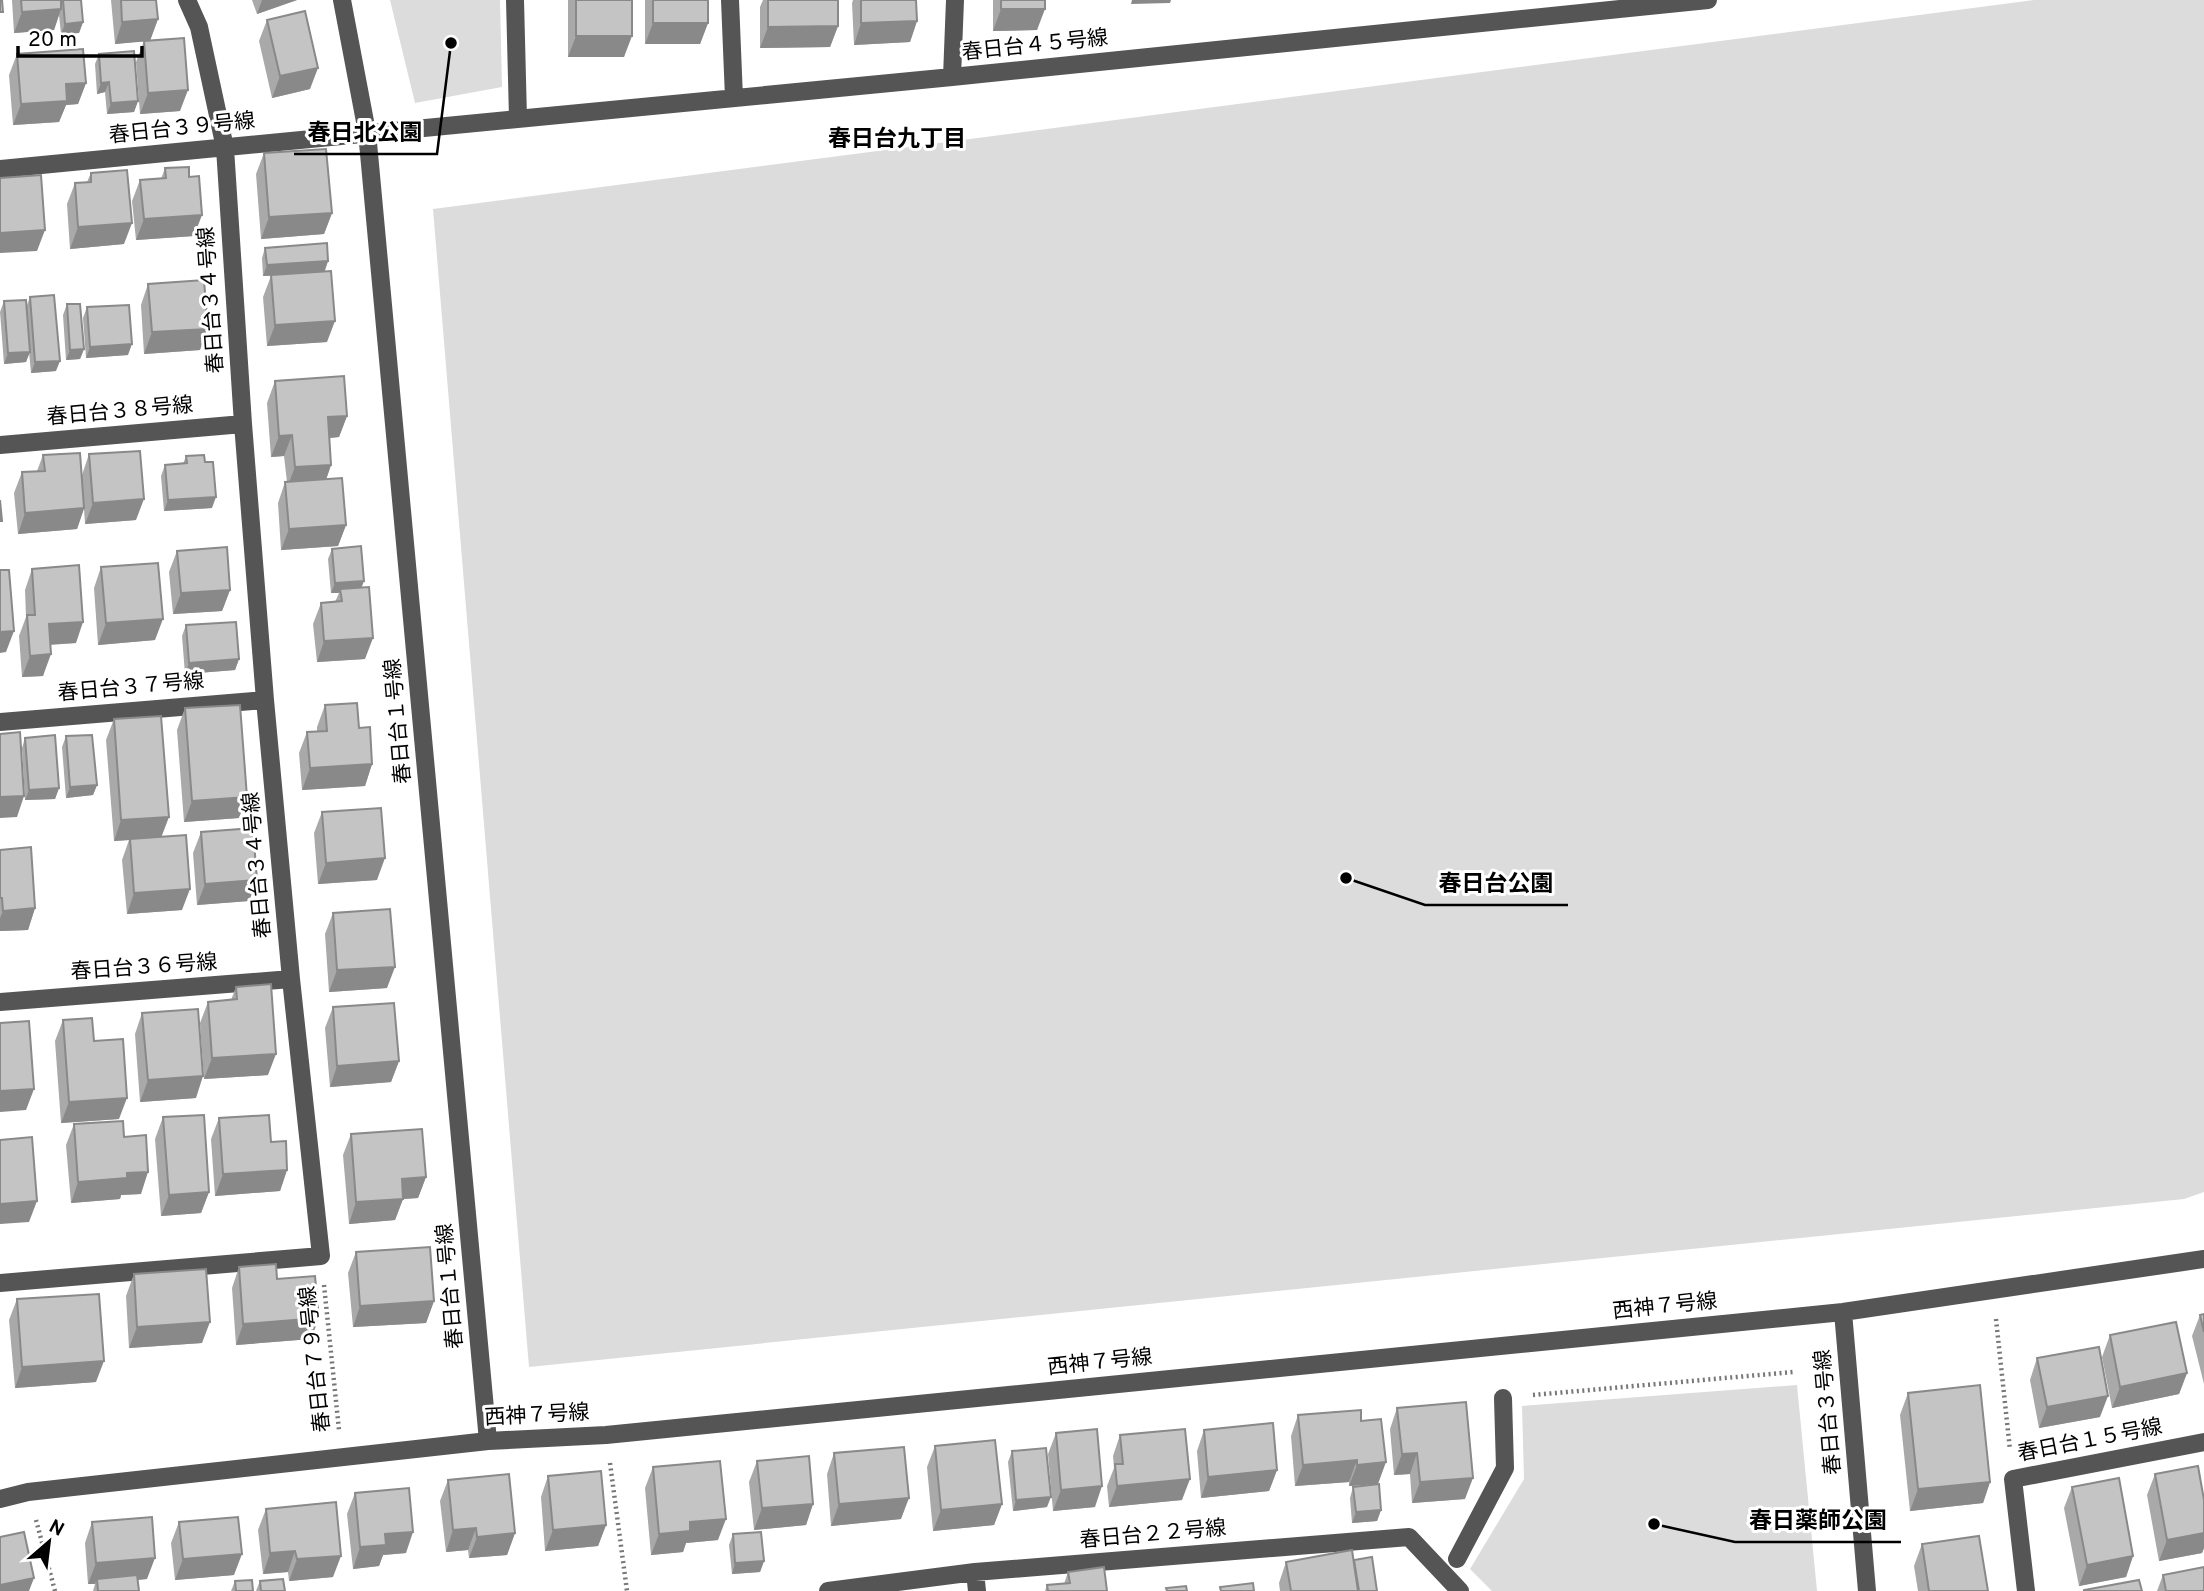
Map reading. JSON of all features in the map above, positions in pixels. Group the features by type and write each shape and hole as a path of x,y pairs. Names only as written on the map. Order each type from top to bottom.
{"street":[{"name":"春日台３４号線","path":"187,0 199,27 225,148 265,700 321,1256"},
{"name":"春日台１号線","path":"342,0 367,132 488,1440"},
{"path":"515,0 518,118"},
{"path":"730,0 734,97"},
{"path":"952,77 955,0"},
{"path":"1517,18 1519,0"},
{"name":"春日台４５号線","path":"367,132 952,77 1708,0"},
{"name":"春日台３９号線","path":"0,169 367,132"},
{"name":"春日台３８号線","path":"0,445 243,424"},
{"name":"春日台３７号線","path":"0,722 265,700"},
{"name":"春日台３６号線","path":"0,1002 291,979"},
{"path":"0,1283 321,1256"},
{"name":"西神７号線","path":"0,1499 28,1492 488,1440 606,1435 1843,1312 2204,1259"},
{"name":"春日台３号線","path":"1843,1312 1867,1591"},
{"path":"1457,1559 1505,1468 1503,1398"},
{"name":"春日台１５号線","path":"2026,1591 2013,1479 2204,1442"},
{"name":"春日台２２号線","path":"828,1591 975,1572 1409,1537 1460,1591"},
{"path":"975,1572 977,1591"}],"path":[{"name":"春日台７９号線","path":"321,1256 342,1458"},
{"path":"1993,1290 2013,1479"},
{"path":"1503,1398 1793,1372"},
{"path":"606,1435 627,1591"},
{"path":"28,1492 54,1591"}],"shaded area":[{"path":"390,0 500,0 502,87 415,103"},
{"path":"2034,0 2204,0 2204,1192 2184,1199 529,1367 433,209"},
{"path":"1797,1385 1817,1591 1492,1591 1470,1569 1524,1479 1522,1406"}],"building":[{"path":"21,0 61,0 61,9 22,12"},
{"path":"63,0 81,0 83,22 65,24"},
{"path":"121,0 156,0 158,19 122,22"},
{"path":"576,0 632,0 632,36 576,36"},
{"path":"653,0 708,0 708,23 653,23"},
{"path":"768,0 838,0 838,26 768,27"},
{"path":"861,0 916,0 917,21 861,23"},
{"path":"1001,0 1045,0 1045,9 1001,9"},
{"path":"305,11 318,68 280,76 267,20"},
{"path":"184,38 188,90 148,93 144,41"},
{"path":"83,49 86,83 66,84 67,101 21,104 17,54"},
{"path":"134,51 138,101 111,103 109,82 101,83 99,54"},
{"path":"326,149 332,213 269,217 264,153"},
{"path":"189,167 189,177 199,176 202,215 144,219 140,180 166,178 165,168"},
{"path":"127,170 132,223 78,227 75,183 91,182 91,173"},
{"path":"41,175 45,230 0,233 0,178"},
{"path":"327,243 328,261 267,265 265,248"},
{"path":"331,271 335,321 275,325 271,275"},
{"path":"204,280 208,329 152,332 148,284"},
{"path":"54,295 60,361 35,362 30,297"},
{"path":"26,300 30,352 8,353 4,301"},
{"path":"67,304 80,304 84,349 70,350"},
{"path":"129,305 132,344 90,347 87,307"},
{"path":"344,376 347,416 328,417 331,465 295,467 292,435 279,436 275,381"},
{"path":"140,451 144,499 93,503 89,454"},
{"path":"80,453 84,508 25,513 22,472 45,471 43,455"},
{"path":"204,455 205,462 213,462 216,497 168,500 165,465 187,463 186,456"},
{"path":"342,478 346,525 289,529 285,482"},
{"path":"361,546 364,581 335,583 332,549"},
{"path":"227,547 230,590 181,593 177,551"},
{"path":"158,563 163,619 106,623 101,567"},
{"path":"79,565 83,622 49,624 51,654 30,656 27,615 35,615 32,569"},
{"path":"0,570 9,570 14,631 0,632"},
{"path":"369,587 373,638 324,641 321,603 342,601 340,589"},
{"path":"236,622 239,659 189,663 186,625"},
{"path":"357,703 359,728 370,727 372,764 310,768 307,732 327,731 325,705"},
{"path":"240,705 247,797 192,801 185,708"},
{"path":"161,716 169,817 121,820 114,719"},
{"path":"20,732 24,796 0,797 0,734"},
{"path":"55,735 59,788 29,790 25,738"},
{"path":"92,735 97,785 70,787 66,736"},
{"path":"381,808 385,858 326,863 322,812"},
{"path":"253,828 257,880 205,884 201,832"},
{"path":"186,835 190,889 134,893 130,839"},
{"path":"31,847 35,908 3,911 0,898 0,850"},
{"path":"390,909 395,967 337,970 333,913"},
{"path":"271,984 276,1054 212,1058 208,1002 237,999 236,987"},
{"path":"394,1003 399,1061 337,1066 333,1007"},
{"path":"198,1009 203,1076 148,1080 142,1013"},
{"path":"92,1018 94,1041 123,1039 127,1098 69,1102 63,1020"},
{"path":"29,1021 34,1089 0,1091 0,1023"},
{"path":"204,1115 209,1192 169,1195 163,1117"},
{"path":"269,1115 271,1142 286,1141 287,1170 223,1174 219,1118"},
{"path":"123,1121 124,1137 146,1135 148,1172 127,1173 127,1178 78,1182 74,1124"},
{"path":"422,1129 426,1177 402,1179 403,1199 356,1202 351,1134"},
{"path":"32,1137 37,1201 0,1204 0,1140"},
{"path":"430,1247 434,1301 360,1306 356,1252"},
{"path":"276,1264 277,1279 315,1276 319,1318 243,1324 239,1267"},
{"path":"206,1269 210,1322 137,1327 134,1274"},
{"path":"99,1294 104,1361 22,1367 17,1299"},
{"path":"2204,1314 2204,1332 2200,1315"},
{"path":"2176,1322 2187,1373 2120,1387 2110,1335"},
{"path":"2099,1347 2108,1396 2047,1407 2037,1358"},
{"path":"1980,1385 1990,1482 1918,1489 1908,1393"},
{"path":"1466,1402 1473,1478 1420,1482 1417,1453 1402,1454 1397,1408"},
{"path":"1361,1410 1361,1421 1381,1419 1386,1462 1357,1465 1357,1460 1303,1465 1298,1415"},
{"path":"1273,1423 1277,1470 1208,1477 1204,1430"},
{"path":"1097,1429 1102,1486 1061,1490 1056,1433"},
{"path":"1185,1429 1190,1479 1117,1486 1115,1464 1123,1464 1120,1435"},
{"path":"995,1440 1002,1504 941,1510 935,1446"},
{"path":"904,1447 909,1498 839,1504 834,1453"},
{"path":"1046,1448 1051,1497 1016,1500 1012,1451"},
{"path":"809,1456 813,1504 762,1508 757,1461"},
{"path":"720,1461 726,1519 690,1522 690,1531 659,1534 653,1467"},
{"path":"2198,1466 2204,1500 2204,1533 2167,1540 2155,1474"},
{"path":"601,1471 606,1525 553,1530 548,1476"},
{"path":"509,1474 515,1533 477,1537 476,1528 453,1530 448,1480"},
{"path":"2119,1478 2133,1556 2087,1565 2072,1487"},
{"path":"1379,1484 1381,1510 1356,1512 1353,1487"},
{"path":"409,1488 413,1532 385,1534 386,1545 360,1547 355,1493"},
{"path":"336,1502 341,1556 297,1559 295,1551 270,1553 266,1509"},
{"path":"152,1517 155,1558 96,1563 92,1522"},
{"path":"238,1517 242,1554 183,1559 179,1522"},
{"path":"24,1532 34,1578 0,1585 0,1537"},
{"path":"761,1532 764,1561 735,1563 733,1534"},
{"path":"1979,1536 1988,1591 1929,1591 1922,1544"},
{"path":"1352,1550 1358,1591 1291,1591 1286,1562"},
{"path":"1372,1557 1377,1591 1359,1591 1354,1560"},
{"path":"1104,1567 1107,1591 1048,1591 1047,1585 1070,1583 1068,1572"},
{"path":"2204,1567 2204,1591 2166,1591 2163,1575"},
{"path":"137,1575 139,1591 98,1591 97,1579"},
{"path":"283,1579 285,1591 261,1591 260,1581"},
{"path":"252,1580 253,1591 236,1591 235,1581"},
{"path":"2139,1580 2142,1591 2084,1591 2084,1590"},
{"path":"1253,1583 1254,1591 1221,1591 1220,1587"},
{"path":"1186,1586 1187,1591 1167,1591 1166,1588"}],"place":[{"name":"春日北公園","path":"451,43"},
{"name":"春日台公園","path":"1346,878"},
{"name":"春日薬師公園","path":"1654,1524"}],"district":[{"name":"春日台九丁目","path":"897,140"}]}
